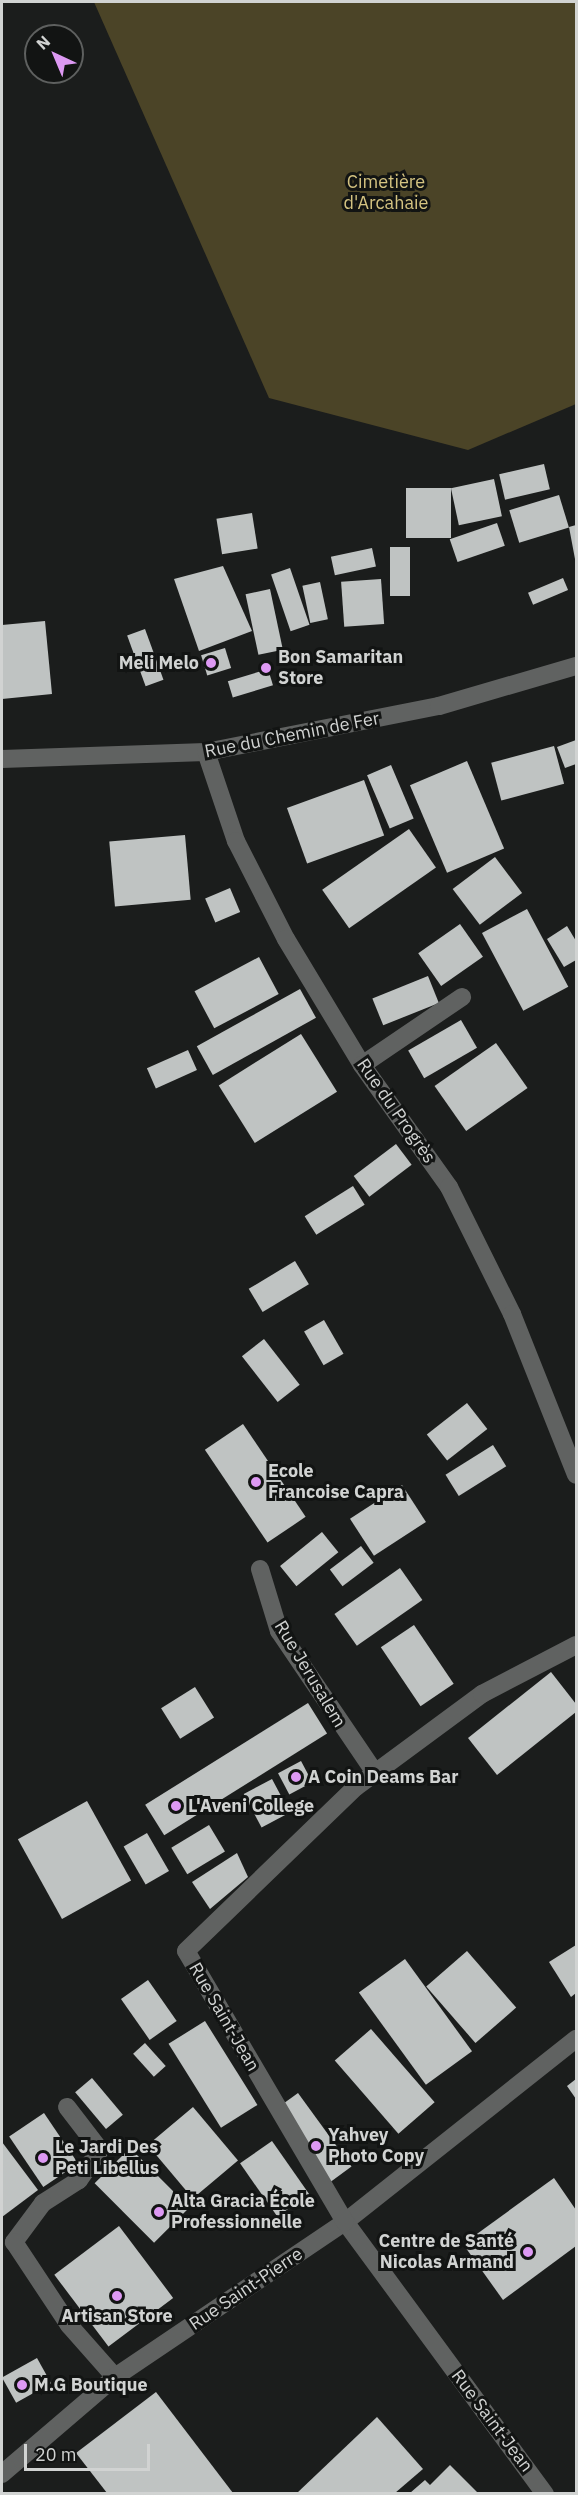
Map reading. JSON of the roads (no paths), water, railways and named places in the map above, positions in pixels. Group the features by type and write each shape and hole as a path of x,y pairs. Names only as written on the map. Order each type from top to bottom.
{"street":[{"name":"Rue du Chemin de Fer","path":"2,759 206,752 439,706 576,666"},
{"name":"Rue du Progrès","path":"206,752 236,841 286,939 362,1065 449,1187 512,1314 576,1475"},
{"path":"362,1065 462,997"},
{"name":"Rue Jerusalem","path":"260,1569 279,1631 375,1773"},
{"name":"Rue Saint-Jean","path":"545,2493 345,2222 186,1952 375,1773 482,1694 576,1645"},
{"name":"Rue Saint-Pierre","path":"2,2475 115,2377 345,2222 576,2039"},
{"path":"67,2107 100,2150 79,2180 43,2203 14,2242 69,2325 115,2377"}],"place":[{"name":"Meli Melo","path":"211,663"},
{"name":"Bon Samaritan Store","path":"266,668"},
{"name":"Ecole Francoise Capra","path":"256,1482"},
{"name":"A Coin Deams Bar","path":"296,1777"},
{"name":"L'Aveni College","path":"176,1806"},
{"name":"Yahvey Photo Copy","path":"316,2146"},
{"name":"Le Jardi Des Peti Libellus","path":"43,2158"},
{"name":"Alta Gracia École Professionnelle","path":"159,2212"},
{"name":"Centre de Santé Nicolas Armand","path":"528,2252"},
{"name":"Artisan Store","path":"117,2296"},
{"name":"M.G Boutique","path":"22,2385"}],"park label":[{"name":"Cimetière d'Arcahaie","path":"386,193"}]}
